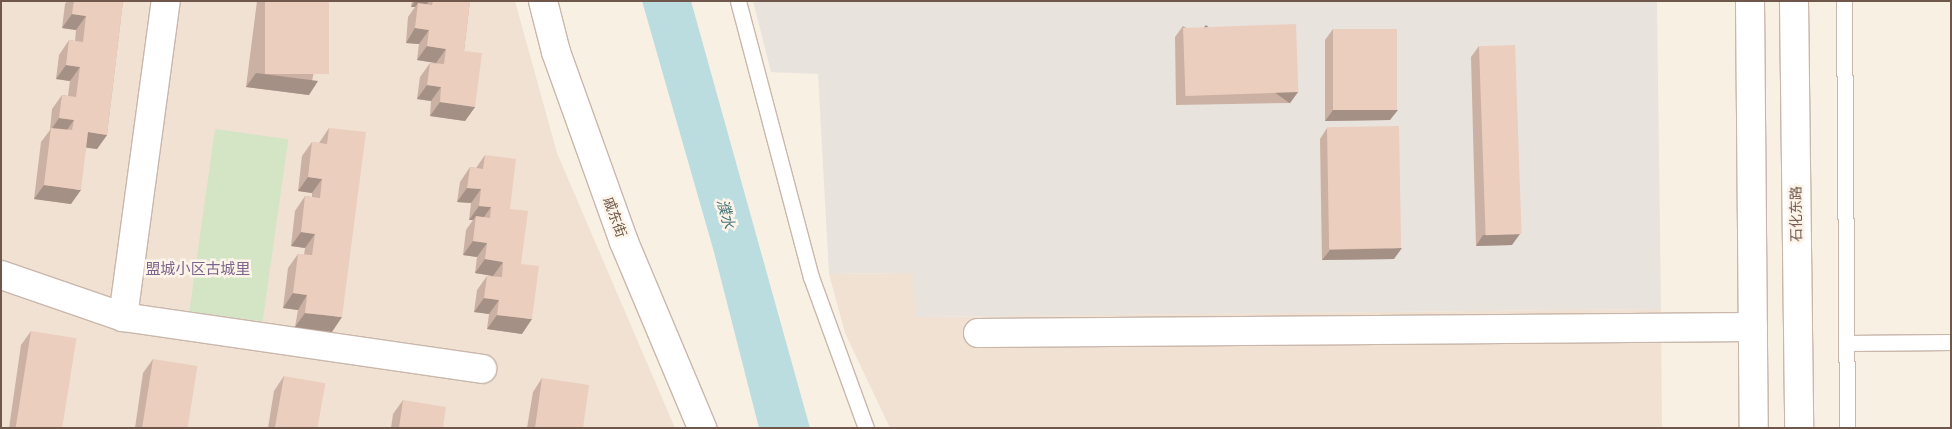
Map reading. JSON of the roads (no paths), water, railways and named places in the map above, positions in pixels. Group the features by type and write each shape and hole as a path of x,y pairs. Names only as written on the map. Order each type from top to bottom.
{"street":[{"path":"122,317 166,1"},
{"name":"戚东街","path":"543,1 556,52 624,242 702,428"},
{"path":"1750,1 1754,428"},
{"name":"石化东路","path":"1794,1 1799,428"},
{"path":"1,275 122,317 482,369"},
{"path":"978,333 1753,327"}],"lane":[{"path":"738,1 811,277 866,428"},
{"path":"1844,1 1847,428"},
{"path":"1847,343 1951,342"}],"water":[{"name":"濮水","path":"642,1 691,1 810,428 759,428 714,252"}],"district":[{"name":"盟城小区古城里","path":"198,270"}]}
